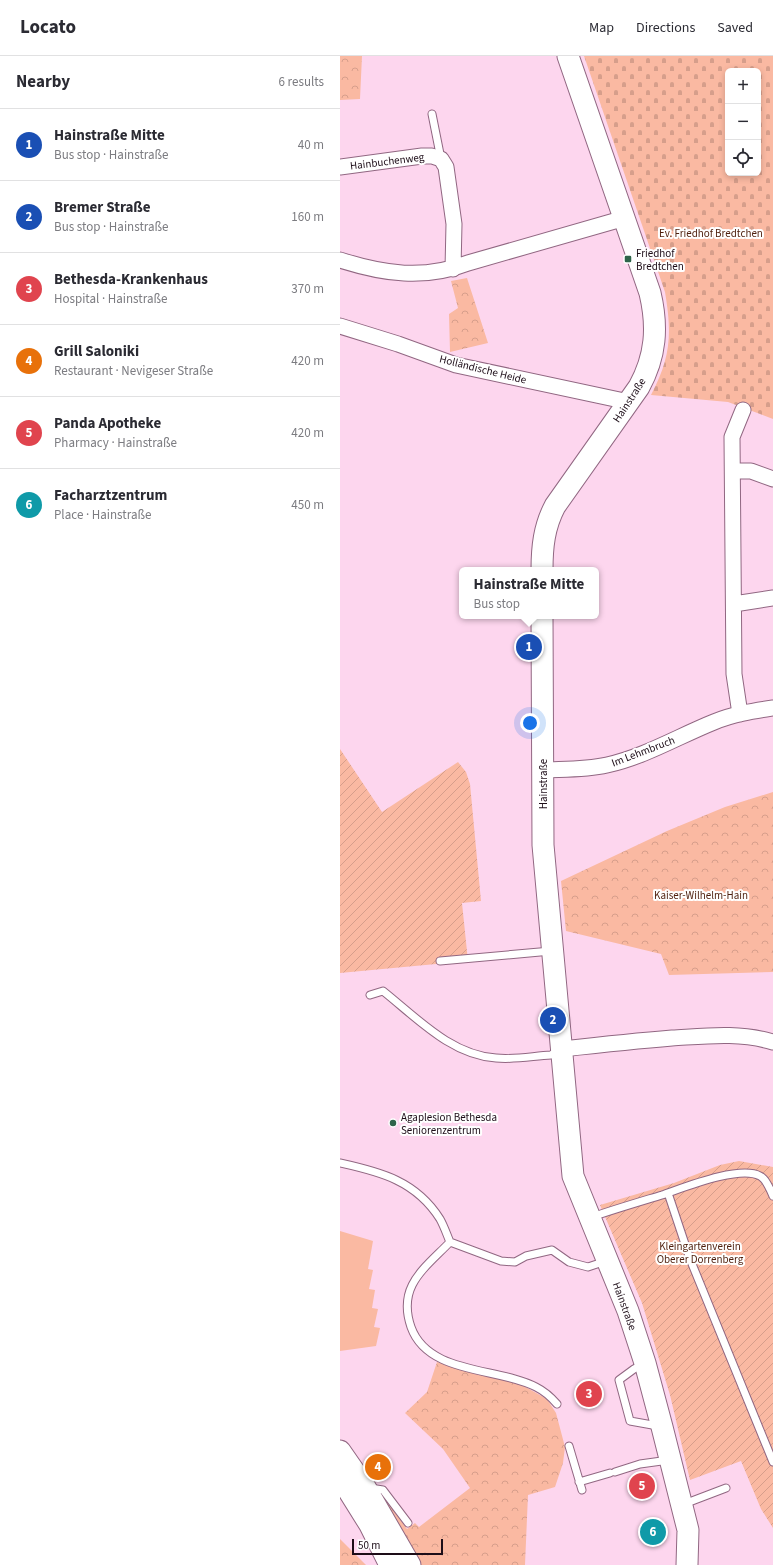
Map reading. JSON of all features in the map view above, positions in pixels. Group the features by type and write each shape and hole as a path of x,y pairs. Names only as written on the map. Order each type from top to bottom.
{"street":[{"name":"Hainstraße","path":"542,567 544,535 552,512 639,387 648,368 652,354 655,330 655,318 650,293 568,56"},
{"name":"Hainbuchenweg","path":"340,167 422,156 432,156 441,159"},
{"path":"441,159 446,167 454,224 452,269"},
{"path":"340,260 362,267 389,272 434,272 452,269 468,263 625,218"},
{"name":"Holländische Heide","path":"340,326 398,344 456,365 629,402"},
{"path":"740,714 734,674 732,437 743,410"},
{"path":"733,470 751,470 773,479"},
{"path":"734,604 773,598"},
{"name":"Hainstraße","path":"542,619 544,844 573,1176 628,1311 645,1364 688,1530 687,1565"},
{"name":"Im Lehmbruch","path":"543,770 583,769 608,765 637,756 715,722 740,714 773,708"},
{"path":"562,1049 630,1042 734,1035 757,1037 773,1042"},
{"path":"340,1452 362,1494 410,1565"},
{"path":"340,1476 362,1494 370,1525 390,1565"}],"lane":[{"path":"432,114 441,159"},
{"path":"440,961 553,951"},
{"path":"370,995 383,991 447,1042 472,1053 496,1058 524,1057 551,1055 562,1049"},
{"path":"340,1163 378,1173 397,1180 410,1187 422,1197 441,1221 450,1242 501,1261 515,1262 526,1256 552,1250 570,1262 588,1267 608,1260"},
{"path":"590,1218 706,1180 736,1174 754,1174 761,1176 773,1196"},
{"path":"668,1193 690,1259 773,1462"},
{"path":"450,1242 416,1278 409,1289 408,1318 417,1341 432,1354 450,1363 535,1386 557,1404"},
{"path":"645,1364 634,1368 619,1380 624,1401 630,1421 662,1427"},
{"path":"569,1446 582,1490"},
{"path":"579,1482 640,1464 670,1460"},
{"path":"682,1505 726,1488"},
{"path":"362,1494 383,1490 408,1523"}],"green space":[{"path":"340,56 362,56 360,99 340,100"},
{"name":"Ev. Friedhof Bredtchen","path":"584,56 773,56 773,419 728,402 651,395 663,369 666,357 669,333 665,292"},
{"path":"467,278 488,343 450,352 449,314 458,308 451,281"},
{"path":"340,749 382,812 458,762 466,772 470,784 481,901 462,903 468,961 340,973"},
{"name":"Kaiser-Wilhelm-Hain","path":"773,792 773,972 669,975 661,954 566,931 561,881 667,831 725,807"},
{"name":"Kleingartenverein Oberer Dorrenberg","path":"739,1161 773,1167 773,1528 761,1509 741,1461 690,1480 670,1395 642,1303 600,1205 674,1183 720,1165"},
{"path":"340,1231 373,1241 368,1269 373,1270 369,1289 375,1290 372,1308 378,1309 374,1327 380,1328 376,1346 340,1351"},
{"path":"437,1362 522,1385 547,1399 556,1413 565,1447 563,1463 555,1487 528,1495 525,1565 421,1565 382,1498 386,1500 407,1529 415,1523 419,1527 470,1488 443,1449 405,1413 427,1392"},
{"path":"340,1539 366,1565 340,1565"}],"place":[{"name":"Friedhof Bredtchen","path":"628,259"},
{"name":"Hainstraße Mitte","path":"529,647"},
{"name":"Bremer Straße","path":"553,1020"},
{"name":"Agaplesion Bethesda Seniorenzentrum","path":"393,1123"},
{"name":"Bethesda-Krankenhaus","path":"589,1394"},
{"name":"Grill Saloniki","path":"378,1467"},
{"name":"Panda Apotheke","path":"642,1486"},
{"name":"Facharztzentrum","path":"653,1532"}]}
